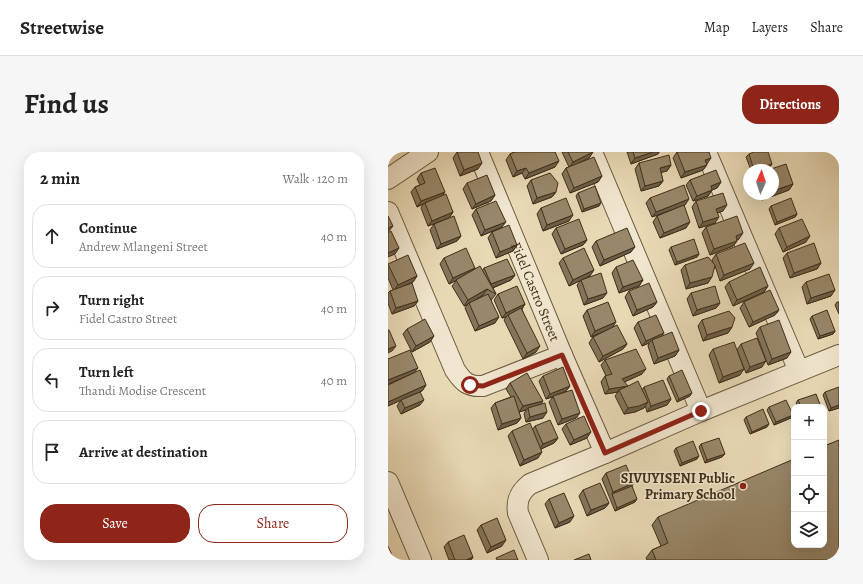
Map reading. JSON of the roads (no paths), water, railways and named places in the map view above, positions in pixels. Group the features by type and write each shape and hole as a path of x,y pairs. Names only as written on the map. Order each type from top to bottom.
{"street":[{"path":"388,179 428,152"},
{"name":"Fidel Castro Street","path":"478,152 562,355 605,453"},
{"path":"592,152 701,411"},
{"path":"706,152 799,371"},
{"path":"388,212 455,370 461,380 470,385 483,386 562,355"},
{"path":"538,560 518,514 516,505 523,490 530,484 701,411 839,355"},
{"path":"388,482 421,560"}],"place":[{"name":"SIVUYISENI Public Primary School","path":"743,486"}]}
